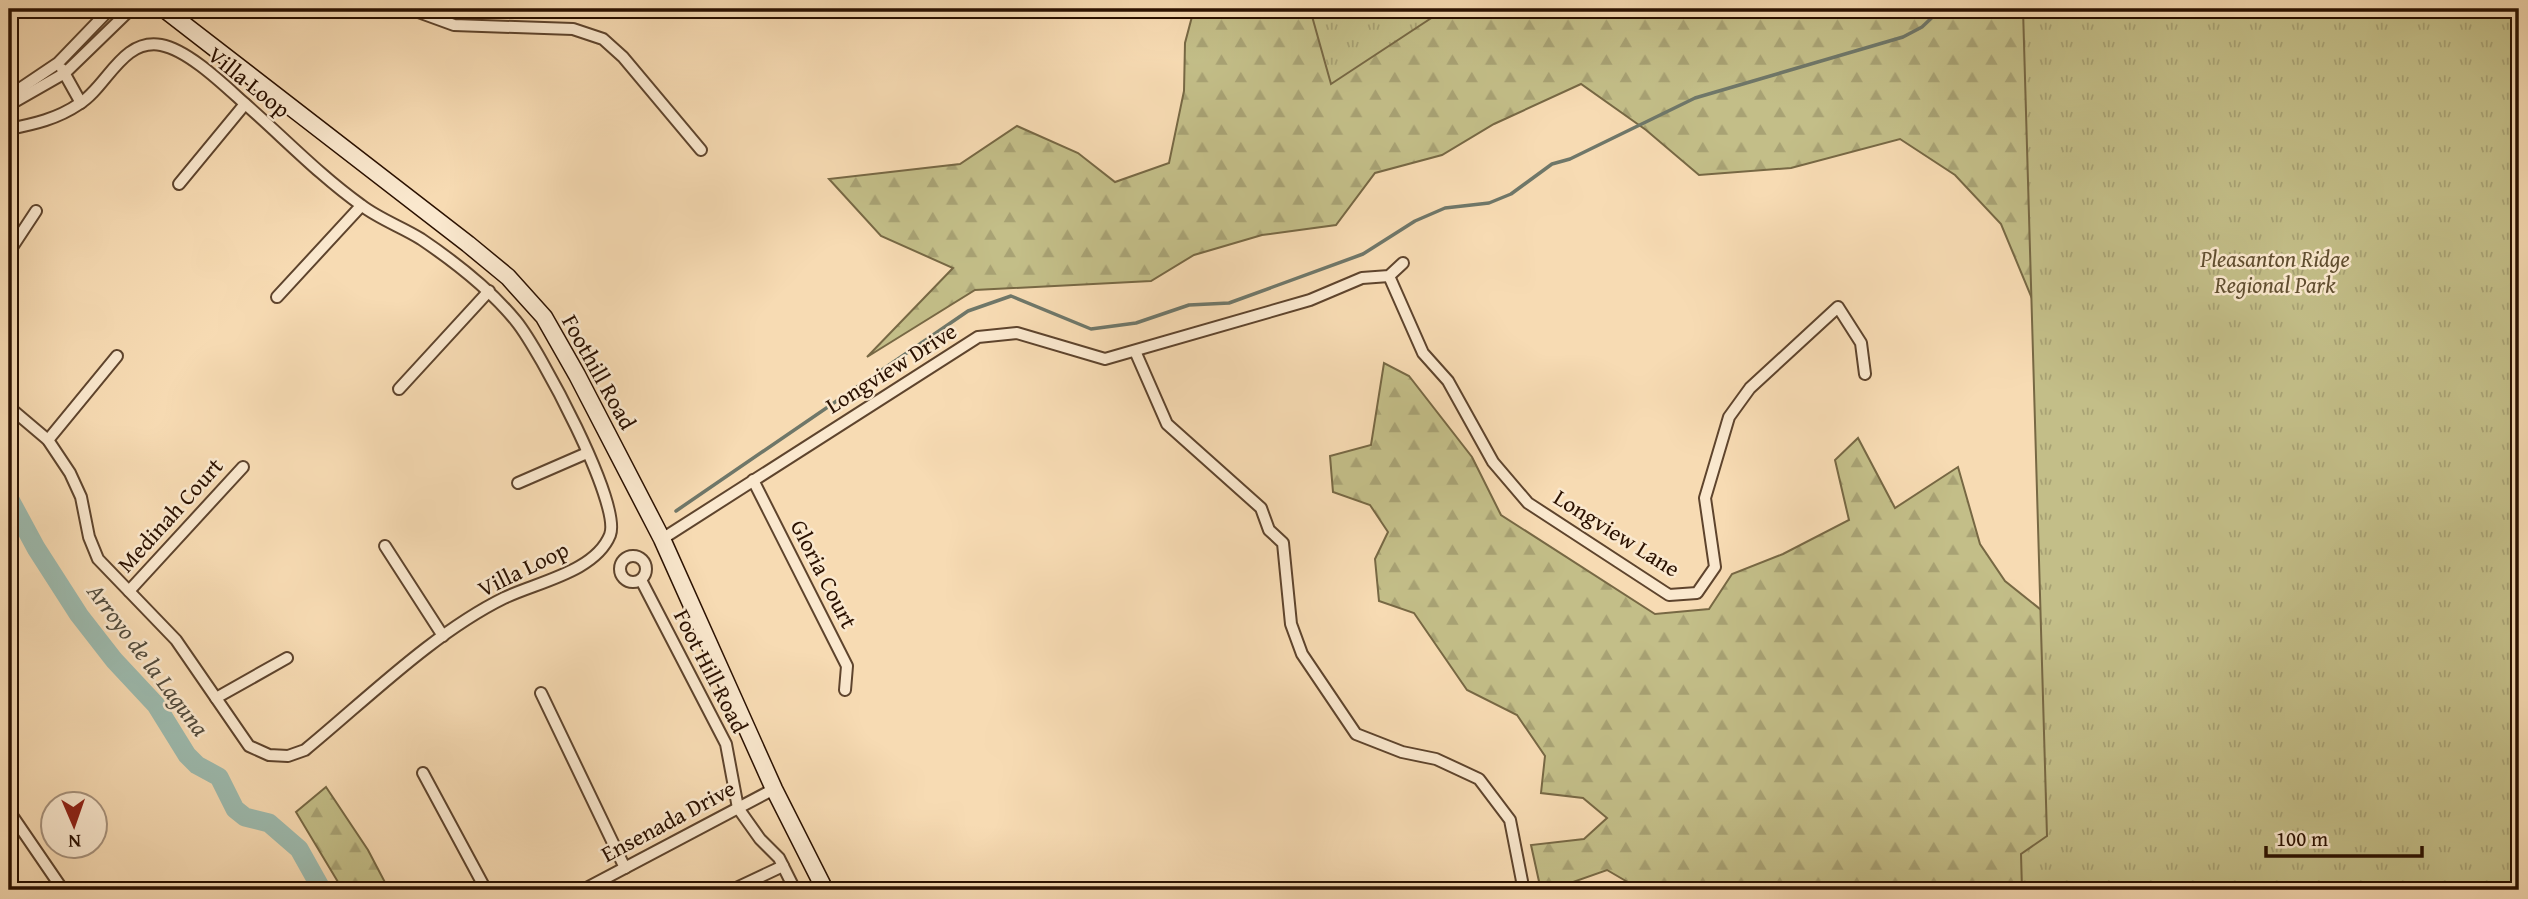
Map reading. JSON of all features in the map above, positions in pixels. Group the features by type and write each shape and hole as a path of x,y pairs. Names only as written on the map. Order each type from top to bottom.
{"main road":[{"name":"Foothill Road","path":"164,9 508,277 544,317 662,539 774,789 825,890"}],"street":[{"path":"9,96 61,68 110,9"},
{"path":"9,105 61,68 131,9"},
{"path":"410,9 454,25 573,29 603,39 623,57 701,150"},
{"name":"Villa Loop","path":"9,129 48,121 81,103 131,50 148,44 165,46 200,67 361,206 421,240 489,291 516,321 541,356 606,492 611,513 608,538 582,565 502,599 443,636 305,750 288,756 269,755 249,746 177,640 98,559 89,537 81,497 71,473 48,440 9,407"},
{"path":"61,68 81,103"},
{"path":"179,184 245,104"},
{"path":"277,297 361,206"},
{"path":"9,252 36,211"},
{"path":"1389,276 1403,263"},
{"name":"Longview Drive","path":"662,539 978,337 1017,333 1105,359 1310,300 1362,278 1389,276"},
{"name":"Longview Lane","path":"1389,276 1423,353 1448,381 1493,461 1528,503 1669,595 1697,593 1715,567 1704,498 1729,418 1750,388 1838,307 1861,343 1865,374"},
{"path":"399,389 489,291"},
{"path":"1135,351 1167,424 1261,508 1269,530 1283,543 1290,624 1302,654 1356,734 1402,752 1436,759 1479,779 1510,820 1522,881 1519,890"},
{"path":"48,440 117,356"},
{"path":"518,483 587,453"},
{"name":"Medinah Court","path":"129,591 243,467"},
{"name":"Gloria Court","path":"753,481 847,666 845,690"},
{"path":"385,546 443,636"},
{"name":"Foot Hill Road","path":"641,580 726,744 738,808 783,866 795,890"},
{"path":"216,698 286,658"},
{"path":"541,693 625,868"},
{"path":"423,773 486,890"},
{"name":"Ensenada Drive","path":"583,890 774,789"},
{"path":"9,811 63,890"},
{"path":"732,890 783,866"}],"green space":[{"path":"1194,9 2415,9 2519,890 1631,890 1631,884 1607,870 1559,887 1540,886 1531,845 1584,839 1607,818 1583,798 1541,793 1545,756 1517,715 1467,690 1414,613 1379,601 1375,559 1388,532 1370,505 1333,492 1330,456 1371,445 1384,363 1409,376 1472,457 1501,515 1655,614 1709,609 1732,574 1783,554 1849,520 1835,460 1858,438 1895,508 1958,467 1980,544 2005,581 2060,625 2060,366 2001,224 1955,175 1900,139 1791,168 1699,175 1646,130 1581,84 1494,124 1442,155 1375,173 1336,225 1262,235 1194,255 1151,281 975,290 867,357 953,268 881,236 829,179 960,164 1017,126 1078,153 1115,182 1169,163 1184,91 1185,43"},
{"path":"1310,9 1445,9 1331,84"},
{"name":"Pleasanton Ridge Regional Park","path":"2023,9 2519,9 2519,890 2022,890 2021,854 2047,836"},
{"path":"326,787 368,850 389,890 343,890 341,887 296,812"}],"waterway":[{"path":"676,511 968,311 1011,296 1091,329 1136,323 1189,305 1229,303 1363,254 1415,221 1445,208 1489,203 1511,194 1552,164 1570,159 1695,98 1903,37 1922,27 1941,9"},
{"name":"Arroyo de la Laguna","path":"9,498 36,548 79,615 114,660 156,705 187,755 197,765 219,777 235,809 245,817 269,823 299,849 322,890"}]}
